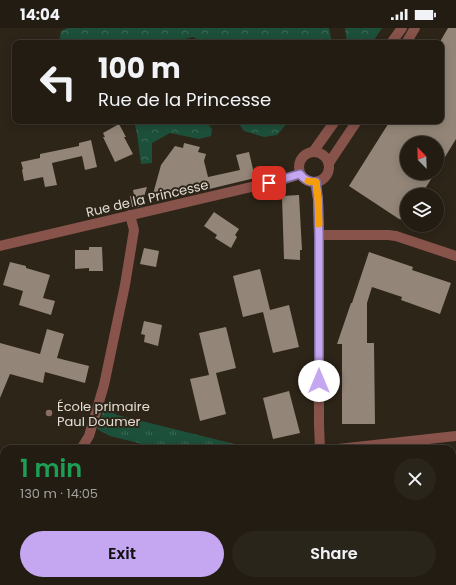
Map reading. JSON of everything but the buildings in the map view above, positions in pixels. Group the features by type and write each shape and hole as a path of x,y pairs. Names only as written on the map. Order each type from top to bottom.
{"street":[{"path":"393,40 402,28"},
{"path":"408,40 415,28"},
{"path":"313,152 333,124"},
{"path":"329,163 355,124"},
{"path":"308,153 321,153 325,156 329,163 329,172 324,179 311,182 307,181 300,174 299,164 308,153"},
{"name":"Rue de la Princesse","path":"0,246 269,183 300,174"},
{"path":"316,182 319,235 320,445"},
{"path":"83,445 89,436 104,385 125,285 134,230 130,215"},
{"path":"319,235 396,236 456,256"},
{"path":"374,445 456,436"}],"green space":[{"path":"68,28 329,28 331,40 199,40 193,37 180,40 60,40 61,31"},
{"path":"345,28 382,28 374,40 347,40"},
{"path":"135,124 208,124 212,129 211,136 199,139 170,133 152,143 152,163 141,164"},
{"path":"239,124 286,124 277,135 264,137 244,131"},
{"path":"104,408 117,415 239,445 146,445 110,436 97,429"}],"slow traffic":[{"path":"308,181 316,182 319,224"}],"place":[{"name":"École primaire Paul Doumer","path":"49,413"}],"route":[{"path":"269,183 300,174 307,181 316,182 319,235 319,381"}]}
